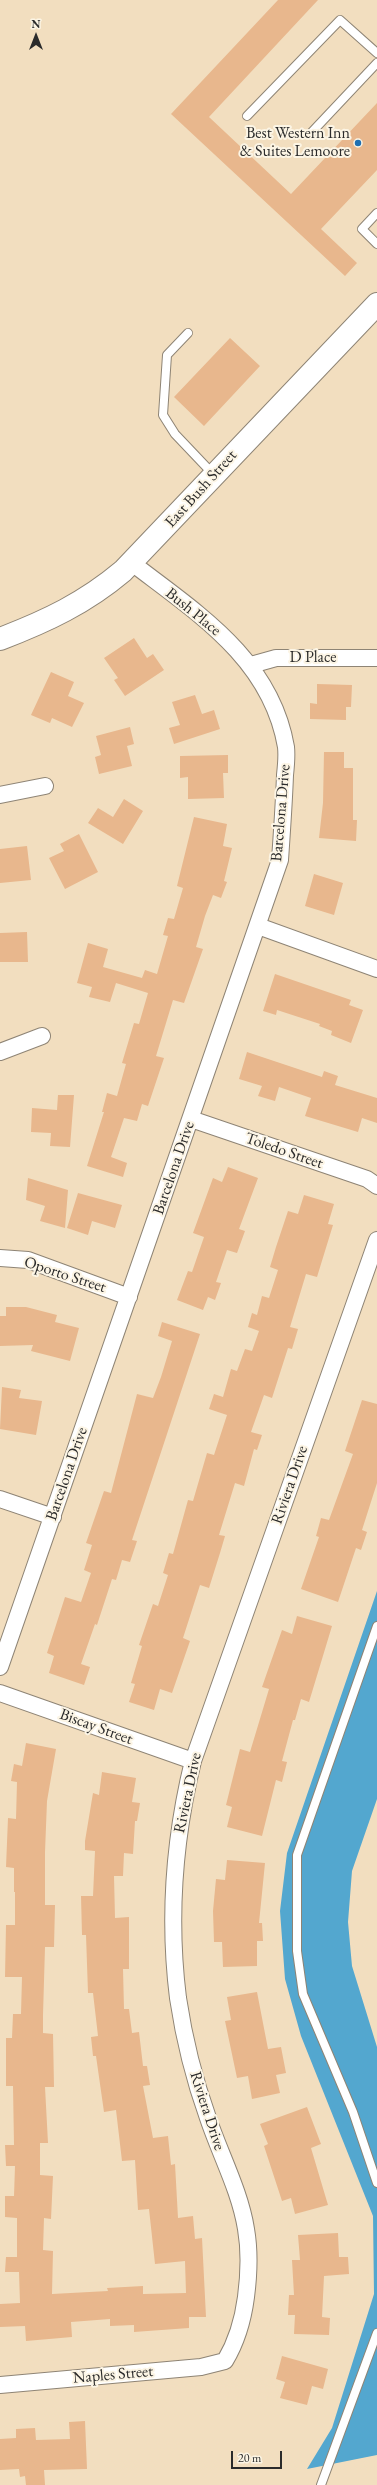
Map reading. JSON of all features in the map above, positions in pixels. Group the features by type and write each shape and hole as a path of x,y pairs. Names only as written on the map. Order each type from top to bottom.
{"main road":[{"name":"East Bush Street","path":"0,639 39,624 90,597 132,563 213,474 377,304"}],"street":[{"name":"Bush Place","path":"132,563 204,619 251,665"},
{"name":"D Place","path":"251,665 276,658 377,658"},
{"name":"Barcelona Drive","path":"0,1667 280,860 286,748 278,716 251,665"},
{"path":"0,795 46,786"},
{"path":"258,926 377,969"},
{"path":"0,1052 42,1036"},
{"name":"Toledo Street","path":"191,1119 367,1179 377,1186"},
{"name":"Riviera Drive","path":"225,2361 234,2346 244,2313 250,2267 246,2228 207,2116 189,2056 178,1998 174,1947 173,1893 178,1842 193,1761 377,1240"},
{"name":"Oporto Street","path":"0,1258 28,1260 129,1297"},
{"path":"0,1499 53,1517"},
{"name":"Biscay Street","path":"0,1693 193,1761"},
{"name":"Naples Street","path":"0,2385 201,2367 225,2361"}],"lane":[{"path":"247,116 340,20 377,53"},
{"path":"311,133 377,63"},
{"path":"377,213 362,229 377,244"},
{"path":"188,333 167,355 163,415 175,434 213,474"},
{"path":"377,1626 297,1855 297,1951 303,1994 353,2112 377,2183"},
{"path":"320,2485 377,2332"}],"water":[{"path":"377,1591 377,1799 352,1871 348,1922 352,1966 377,2047 377,2455 307,2469 332,2428 374,2294 373,2216 301,2036 285,1979 280,1911 287,1853"}],"building":[{"name":"Best Western Inn & Suites Lemoore","path":"278,0 318,0 209,117 291,194 377,103 377,170 321,229 357,263 345,276 171,114"},
{"path":"230,338 260,366 204,426 174,397"},
{"path":"134,638 147,658 153,654 164,670 125,696 114,680 118,678 104,658"},
{"path":"51,672 74,682 68,696 84,703 72,727 52,718 50,723 31,715"},
{"path":"317,684 352,685 351,707 346,707 346,720 310,719 310,703 317,704"},
{"path":"195,695 202,714 214,710 220,729 174,744 169,728 180,725 172,702"},
{"path":"130,727 134,744 127,746 132,766 99,774 95,757 101,755 96,736"},
{"path":"324,752 344,752 344,768 353,768 353,820 357,820 356,841 319,838 323,803"},
{"path":"228,755 228,773 223,773 224,798 188,799 188,777 180,778 180,756"},
{"path":"124,799 143,811 123,844 88,823 98,808 113,817"},
{"path":"194,817 227,824 223,846 232,848 224,881 227,882 221,898 213,895 205,916 196,947 203,949 184,1003 173,1000 156,1056 164,1058 148,1106 142,1104 137,1121 124,1118 111,1157 127,1163 123,1177 87,1166 104,1112 102,1112 107,1093 117,1096 126,1064 122,1063 134,1023 139,1024 148,993 116,983 110,1002 89,997 92,987 77,983 88,943 108,949 103,967 142,978 145,970 157,974 168,936 163,935 168,918 174,919 183,888 177,886"},
{"path":"79,834 98,872 65,889 49,858 64,851 60,844"},
{"path":"27,846 31,880 0,883 0,849"},
{"path":"314,874 343,883 334,915 305,906"},
{"path":"27,932 28,962 0,962 0,933"},
{"path":"275,974 351,1000 349,1005 363,1010 351,1043 331,1035 332,1031 319,1026 320,1024 277,1010 276,1015 263,1011"},
{"path":"247,1052 322,1077 324,1071 338,1076 335,1085 377,1098 377,1123 362,1118 358,1132 305,1116 311,1098 279,1087 275,1101 258,1096 262,1086 239,1079"},
{"path":"58,1095 74,1095 70,1147 50,1146 51,1133 31,1132 32,1108 57,1110"},
{"path":"228,1167 258,1178 239,1229 245,1231 237,1253 227,1250 216,1282 221,1283 215,1300 208,1297 203,1310 177,1300 188,1271 192,1272 204,1237 193,1233 213,1178 222,1182"},
{"path":"28,1178 68,1190 65,1228 40,1221 45,1206 26,1200"},
{"path":"78,1193 122,1205 115,1228 92,1221 88,1235 67,1228"},
{"path":"304,1195 334,1204 328,1224 333,1225 317,1277 306,1274 290,1327 298,1329 292,1349 288,1348 272,1398 264,1395 251,1432 262,1435 257,1450 254,1449 244,1486 235,1483 219,1535 225,1536 220,1553 209,1588 200,1585 183,1638 190,1641 172,1693 160,1689 154,1710 129,1702 135,1684 131,1683 142,1646 139,1645 153,1604 158,1606 168,1575 163,1573 169,1553 173,1554 188,1500 193,1501 207,1453 214,1455 227,1415 209,1409 214,1394 223,1397 231,1369 237,1371 245,1349 252,1351 259,1331 248,1327 252,1313 257,1315 262,1296 269,1298 278,1270 270,1267 288,1211 298,1214"},
{"path":"6,1307 26,1307 57,1315 55,1322 79,1328 70,1361 31,1351 33,1345 0,1346 0,1316 6,1316"},
{"path":"162,1322 200,1334 132,1540 137,1541 130,1562 122,1560 116,1580 112,1579 97,1625 95,1624 81,1664 90,1667 84,1685 49,1673 54,1656 47,1653 65,1597 81,1602 91,1573 84,1570 92,1545 86,1543 104,1491 111,1493 137,1394 153,1398 161,1377 172,1341 158,1336"},
{"path":"2,1387 21,1390 19,1398 42,1401 36,1435 0,1429"},
{"path":"362,1400 377,1404 377,1483 362,1530 367,1532 361,1550 356,1548 338,1602 301,1589 319,1537 316,1536 321,1518 329,1520 353,1454 345,1451"},
{"path":"297,1616 332,1626 309,1702 301,1699 295,1720 293,1720 282,1761 287,1762 282,1782 276,1780 262,1836 227,1827 232,1807 226,1805 240,1749 250,1752 269,1689 262,1687 282,1630 292,1634"},
{"path":"26,1743 56,1749 47,1801 45,1852 45,1905 55,1905 54,1947 45,1947 43,2015 43,2033 53,2034 54,2087 45,2087 48,2143 40,2143 40,2175 53,2176 51,2219 44,2218 43,2250 53,2251 52,2294 108,2291 107,2288 143,2286 143,2294 186,2293 185,2261 155,2264 149,2209 138,2210 135,2160 122,2161 116,2110 104,2112 96,2056 93,2056 91,2037 98,2036 93,1993 88,1993 86,1935 82,1935 81,1896 93,1896 95,1851 85,1850 85,1841 93,1793 99,1795 102,1772 136,1778 132,1802 140,1803 137,1821 135,1821 133,1854 124,1853 123,1876 114,1876 115,1918 129,1917 129,1969 123,1969 124,2009 129,2009 132,2033 139,2032 143,2066 147,2066 150,2085 143,2086 153,2138 168,2136 171,2165 175,2164 178,2218 193,2216 195,2239 202,2238 206,2317 189,2317 189,2328 134,2332 134,2325 110,2326 110,2319 71,2322 72,2337 26,2341 25,2326 0,2327 0,2304 20,2303 19,2272 5,2272 6,2257 17,2257 17,2218 5,2217 5,2196 14,2196 15,2166 6,2166 5,2145 14,2145 13,2086 6,2086 6,2038 12,2038 13,2014 21,2014 22,1977 5,1977 6,1925 15,1925 14,1868 6,1867 8,1818 16,1819 17,1782 11,1781 14,1764 22,1766"},
{"path":"227,1860 265,1863 259,1923 262,1923 263,1941 257,1941 257,1966 223,1967 222,1942 214,1942 213,1911 216,1879 225,1880"},
{"path":"257,1992 268,2049 281,2047 286,2073 276,2075 280,2093 252,2099 248,2076 237,2078 225,2021 231,2020 227,1997"},
{"path":"307,2107 321,2144 311,2148 328,2205 295,2214 291,2198 282,2201 264,2146 268,2144 260,2124"},
{"path":"338,2233 339,2257 348,2257 349,2274 324,2276 322,2317 330,2318 329,2335 294,2334 295,2315 288,2315 289,2295 294,2295 292,2260 300,2260 298,2235"},
{"path":"282,2356 328,2369 323,2389 312,2386 307,2405 280,2398 285,2382 276,2379"},
{"path":"85,2421 87,2469 44,2470 45,2485 26,2485 25,2476 20,2477 19,2469 0,2470 0,2439 16,2438 16,2429 35,2428 36,2440 70,2439 69,2422"}],"place":[{"name":"Best Western Inn & Suites Lemoore","path":"358,143"}]}
